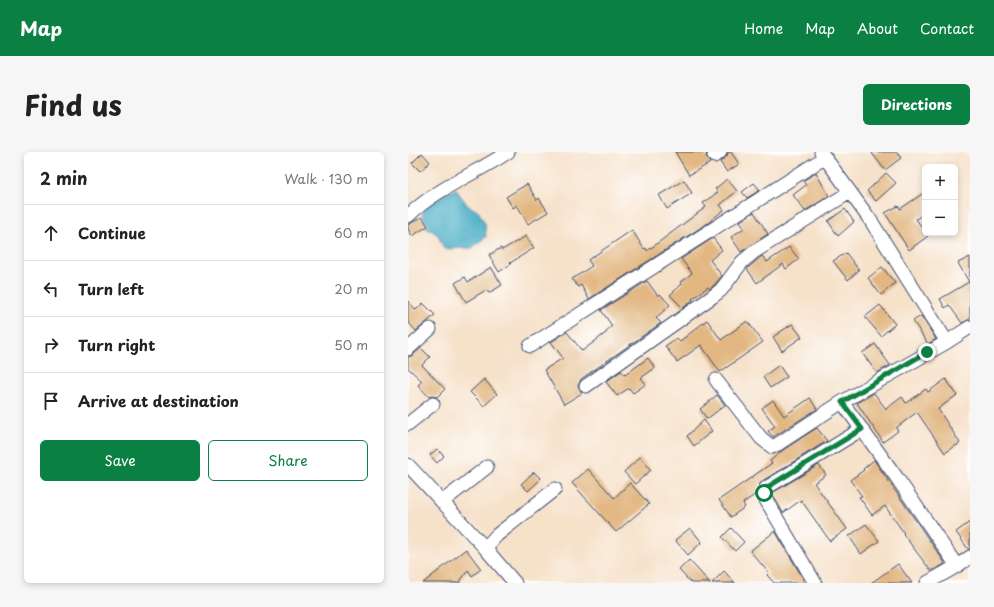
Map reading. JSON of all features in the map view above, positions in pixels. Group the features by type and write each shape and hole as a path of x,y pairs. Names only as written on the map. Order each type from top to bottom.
{"street":[{"path":"408,216 420,205 454,183 508,152"},
{"path":"530,346 822,155 871,221 946,342"},
{"path":"586,386 721,290 742,262 754,252 850,192"},
{"path":"716,380 761,438 772,446 778,444 842,402 970,327"},
{"path":"408,349 430,329"},
{"path":"842,402 897,478 957,566"},
{"path":"408,424 433,404"},
{"path":"815,583 766,500 764,493 766,488 862,429"},
{"path":"408,465 485,548 515,583"},
{"path":"442,502 487,467"},
{"path":"485,548 497,535 555,489"},
{"path":"927,583 970,558"}],"water":[{"path":"456,189 468,206 478,211 485,223 486,237 472,248 444,249 438,235 426,227 422,214 430,200"}],"building":[{"path":"675,152 707,152 706,157 710,163 689,175"},
{"path":"728,152 731,152 739,164 727,172 720,162 727,156"},
{"path":"871,152 897,152 901,158 885,170"},
{"path":"422,153 430,162 420,171 412,163"},
{"path":"816,173 829,196 805,211 793,195 806,185 803,181"},
{"path":"886,173 896,183 876,201 867,191"},
{"path":"727,179 737,191 720,205 724,210 711,221 589,299 581,285 578,287 572,279 592,266 588,260 632,230 644,249 646,248 647,251 706,207 703,203 718,192 715,189"},
{"path":"684,180 692,193 667,209 659,195"},
{"path":"754,183 760,190 747,198 742,192"},
{"path":"527,184 537,200 539,198 548,212 528,224 517,205 513,208 506,197"},
{"path":"922,194 922,215 916,219 922,228 922,236 928,236 909,250 885,213 898,206 900,209"},
{"path":"845,209 854,222 838,236 828,221"},
{"path":"754,212 768,234 741,252 731,237 744,228 740,221"},
{"path":"422,217 428,226 412,236 408,229 408,225"},
{"path":"526,236 534,248 510,263 511,264 499,272 489,255 501,248 502,250"},
{"path":"713,238 722,250 710,260 722,276 710,289 708,287 683,308 670,295 682,284 681,282 692,273 681,259"},
{"path":"789,247 799,259 786,269 783,264 757,283 747,269 762,256 767,262"},
{"path":"846,253 859,270 848,280 833,261"},
{"path":"970,257 970,319 962,323 949,305 945,308 940,299 969,282 958,263"},
{"path":"491,267 502,285 489,293 486,290 466,302 455,283 465,277 468,282"},
{"path":"882,267 895,283 881,295 868,278"},
{"path":"647,281 658,296 660,294 670,305 656,318 661,323 581,379 578,386 582,393 564,404 544,370 563,358 551,342 567,332 582,351 607,332 606,331 612,326 601,310"},
{"path":"408,301 416,310 423,303 435,315 416,331 408,322"},
{"path":"880,305 895,324 881,336 865,317"},
{"path":"921,316 936,339 928,344 913,321"},
{"path":"707,320 721,340 747,321 763,342 720,372 701,345 677,362 665,346 677,338 680,341"},
{"path":"792,324 802,337 782,351 773,337"},
{"path":"875,344 890,365 877,373 862,353"},
{"path":"421,348 430,357 422,365 445,389 437,397 429,397 418,385 422,381 408,368 408,357 413,355"},
{"path":"648,358 655,368 641,378 646,384 633,393 629,388 617,396 606,382 621,371 625,375"},
{"path":"779,365 787,377 770,388 763,377"},
{"path":"484,379 497,394 484,406 470,392"},
{"path":"946,379 957,395 938,409 960,443 945,453 917,412 896,428 898,431 883,442 857,403 874,393 886,409 902,397 906,403 926,389 928,392"},
{"path":"717,395 725,405 707,419 700,409"},
{"path":"810,398 817,409 773,437 768,431 775,426 762,408 773,400 784,416"},
{"path":"704,420 712,431 694,446 687,436"},
{"path":"817,428 827,441 762,481 756,494 743,503 745,507 731,517 719,500 772,463 770,461 783,450"},
{"path":"437,449 444,456 437,463 430,455"},
{"path":"640,457 651,470 635,484 624,472"},
{"path":"874,460 945,563 943,565 931,571 903,534 904,533 885,506 872,515 859,497 862,496 850,480 864,470 863,469"},
{"path":"819,465 826,475 814,483 847,529 830,541 801,500 783,513 772,493"},
{"path":"588,469 614,498 630,483 649,504 616,532 572,483"},
{"path":"534,472 541,479 528,491 521,484"},
{"path":"970,522 970,549 968,549 956,532"},
{"path":"866,524 879,541 861,554 849,536"},
{"path":"690,528 702,542 688,555 675,540"},
{"path":"731,528 744,542 735,551 722,537"},
{"path":"775,531 804,580 801,583 774,583 767,575 769,573 750,551"},
{"path":"466,549 481,569 472,576 468,570 459,583 423,583"},
{"path":"689,560 710,583 691,583 679,570"},
{"path":"898,564 912,583 871,583"},
{"path":"724,571 735,583 712,583"}],"route":[{"path":"764,493 766,488 862,429 842,402 927,352"}]}
